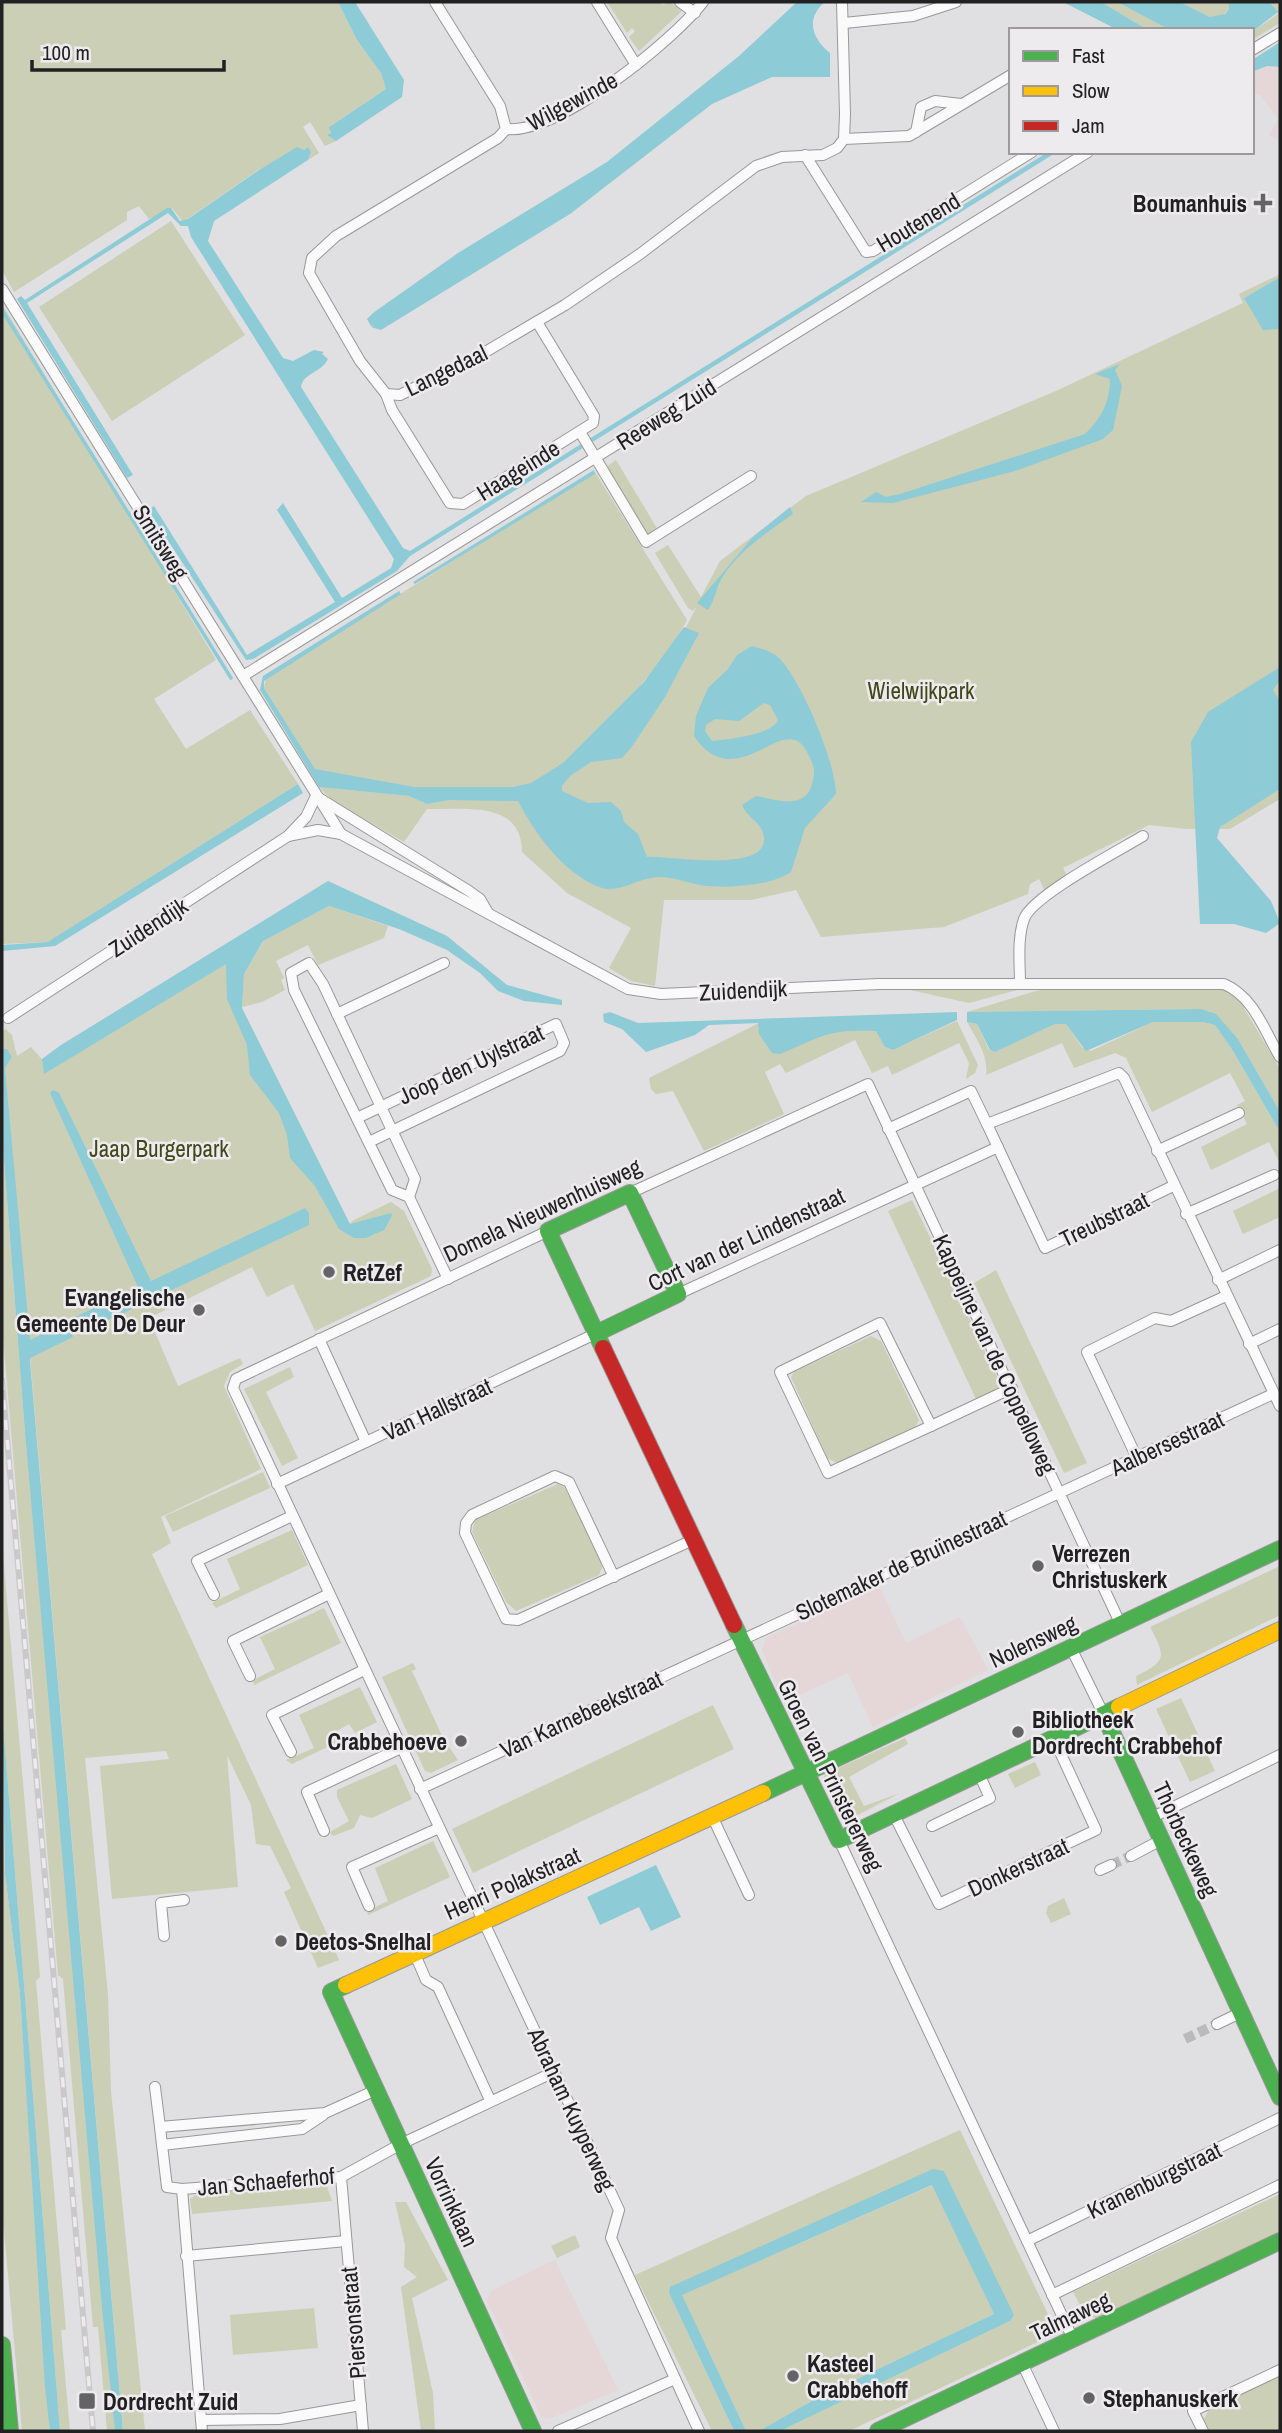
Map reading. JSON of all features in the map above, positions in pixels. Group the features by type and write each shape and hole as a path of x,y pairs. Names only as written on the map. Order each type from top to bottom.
{"main road":[{"name":"Domela Nieuwenhuisweg","path":"548,1231 630,1193"},
{"path":"630,1193 678,1294"},
{"name":"Groen van Prinstererweg","path":"548,1231 804,1773 839,1840"},
{"name":"Cort van der Lindenstraat","path":"597,1333 678,1294"},
{"name":"Nolensweg","path":"804,1773 1280,1549"},
{"path":"839,1840 1280,1630"},
{"name":"Thorbeckeweg","path":"1104,1715 1280,2097"},
{"name":"Henri Polakstraat","path":"331,1992 414,1952 486,1923 804,1773"},
{"name":"Vorrinklaan","path":"331,1992 533,2431"},
{"name":"Talmaweg","path":"878,2431 1280,2241"},
{"path":"2,2346 10,2431"}],"street":[{"path":"435,2 500,106 506,129"},
{"name":"Wilgewinde","path":"597,2 636,65"},
{"path":"680,2 695,13"},
{"name":"Wilgewinde","path":"506,129 518,130 553,116 636,65 695,13 703,2"},
{"path":"842,2 844,139 899,138 916,132 1009,76"},
{"path":"844,23 912,16 956,2"},
{"path":"1254,49 1280,33"},
{"path":"916,132 921,107 935,101 961,104"},
{"name":"Langedaal","path":"506,129 498,138 336,236 313,258 309,273 360,360 386,394 407,392 537,322 640,254 756,166 782,157 831,152 844,139"},
{"name":"Houtenend","path":"805,155 866,251 873,251 1029,154"},
{"name":"Reeweg Zuid","path":"243,676 593,454 1085,154"},
{"name":"Smitsweg","path":"2,289 316,796"},
{"name":"Haageinde","path":"386,394 392,410 450,503 456,506 582,435 593,423 594,416 537,322"},
{"path":"582,435 646,542 751,476"},
{"name":"Zuidendijk","path":"316,796 341,834"},
{"name":"Zuidendijk","path":"8,1018 288,836 306,817 316,796"},
{"name":"Zuidendijk","path":"316,796 469,891 480,899 487,911"},
{"name":"Zuidendijk","path":"288,836 318,830 341,834 628,989 661,994 879,984 1224,984 1239,990 1252,1007 1280,1057"},
{"path":"1020,984 1020,947 1025,917 1038,901 1143,836"},
{"name":"Joop den Uylstraat","path":"409,1197 392,1191 294,990 291,973 295,969 309,963 337,1014 415,1179 409,1197 448,1279"},
{"path":"337,1014 444,963"},
{"name":"Joop den Uylstraat","path":"357,1118 556,1024 564,1043 560,1051 369,1142"},
{"path":"987,1124 1112,1073 1124,1078 1186,1214 1280,1406"},
{"name":"Kappeijne van de Coppelloweg","path":"868,1084 1121,1625"},
{"name":"Domela Nieuwenhuisweg","path":"630,1193 868,1084"},
{"name":"Treubstraat","path":"888,1129 971,1091 1045,1248 1173,1186"},
{"path":"1157,1151 1239,1113"},
{"name":"Cort van der Lindenstraat","path":"678,1294 998,1147"},
{"path":"1186,1214 1274,1175"},
{"name":"Domela Nieuwenhuisweg","path":"236,1379 548,1231"},
{"path":"1218,1280 1280,1250"},
{"path":"1137,1458 1087,1352 1155,1318 1171,1321 1226,1296"},
{"path":"931,1426 880,1324 780,1372 828,1473 931,1426 1012,1388"},
{"path":"1249,1344 1280,1329"},
{"name":"Van Hallstraat","path":"277,1484 597,1333"},
{"path":"319,1339 366,1442"},
{"name":"Abraham Kuyperweg","path":"236,1379 233,1388 277,1484 619,2210 611,2238 699,2431"},
{"name":"Aalbersestraat","path":"1060,1491 1273,1394"},
{"path":"614,1577 569,1482 555,1476 472,1515 466,1523 466,1533 506,1619 518,1620 614,1577 695,1539"},
{"name":"Slotemaker de Bruïnestraat","path":"741,1639 1060,1491"},
{"path":"214,1595 197,1561 292,1516"},
{"path":"250,1675 233,1640 328,1594"},
{"name":"Van Karnebeekstraat","path":"420,1789 741,1639"},
{"name":"Thorbeckeweg","path":"1071,1648 1104,1715"},
{"path":"291,1752 272,1715 364,1670"},
{"name":"Donkerstraat","path":"894,1815 939,1904 1048,1853 1096,1830 1054,1739"},
{"path":"324,1831 307,1792 401,1748"},
{"path":"1151,1818 1280,1755"},
{"path":"932,1826 990,1798 979,1774"},
{"path":"712,1816 749,1895"},
{"path":"369,1906 352,1867 439,1828"},
{"name":"Groen van Prinstererweg","path":"839,1840 1073,2339"},
{"path":"1131,1856 1161,1840"},
{"path":"1100,1870 1111,1865"},
{"path":"164,1936 162,1902 184,1900"},
{"path":"414,1952 426,1980 438,1987 490,2100"},
{"path":"1217,2024 1242,2012"},
{"name":"Jan Schaeferhof","path":"155,2087 167,2187 182,2189 341,2177 490,2100 554,2072"},
{"name":"Jan Schaeferhof","path":"162,2145 302,2129 325,2113 376,2090"},
{"name":"Jan Schaeferhof","path":"160,2127 325,2113"},
{"name":"Kranenburgstraat","path":"1027,2241 1280,2118"},
{"name":"Piersonstraat","path":"341,2177 363,2431"},
{"path":"1052,2295 1280,2185"},
{"name":"Piersonstraat","path":"182,2189 202,2426 281,2419 361,2405"},
{"name":"Piersonstraat","path":"186,2256 346,2241"},
{"path":"1022,2363 1054,2431"},
{"path":"1203,2431 1193,2411 1280,2370"},
{"path":"558,2431 675,2379"},
{"path":"281,2419 282,2431"}],"shaded area":[{"path":"1280,67 1280,142 1269,135 1278,119 1260,95 1254,94 1256,69"},
{"path":"879,1586 906,1643 960,1617 988,1670 873,1727 848,1673 784,1702 762,1650 766,1638"},
{"path":"555,2260 618,2390 549,2419 541,2416 487,2301 491,2291"}],"green space":[{"path":"2,2 338,2 357,40 381,73 386,89 330,126 331,133 327,135 336,141 325,146 310,122 303,127 319,153 308,160 311,152 308,148 258,170 183,222 172,208 149,219 139,206 127,212 127,220 14,292 2,270"},
{"path":"607,2 660,2 662,5 670,2 682,11 639,51 629,37 635,31 632,28 627,33"},
{"path":"1101,2 1117,2 1166,28 1145,28"},
{"path":"1180,2 1228,2 1229,9 1221,17 1210,17"},
{"path":"1269,2 1280,2 1280,23 1254,39 1254,31 1278,14"},
{"path":"171,221 245,335 112,421 39,307"},
{"name":"Wielwijkpark","path":"1280,274 1280,277 1244,298 1280,286 1280,799 1230,829 1187,829 1149,825 1063,868 1067,876 1045,891 1039,879 1030,884 1028,894 944,927 821,937 796,890 751,900 664,900 655,986 631,981 609,968 631,928 567,893 522,852 519,835 512,823 502,816 474,809 427,809 404,842 333,801 319,787 409,796 427,804 447,800 311,771 302,758 307,757 264,688 266,678 595,472 687,620 670,650 639,687 667,664 697,606 693,611 688,608 655,553 668,545 701,597 720,561 806,496 1056,391 1243,303 1239,294"},
{"path":"2,304 216,660 154,699 186,749 250,710 298,784 48,942 2,944"},
{"path":"616,460 658,530 646,538 605,468"},
{"path":"329,906 388,926 384,938 318,965 308,945 276,961 284,978 281,980 285,990 262,1002 242,1007 244,974 264,940"},
{"name":"Jaap Burgerpark","path":"236,953 236,1003 329,1208 354,1238 360,1238 376,1233 392,1216 350,1224 352,1221 391,1202 404,1211 432,1269 431,1276 315,1331 293,1284 267,1297 252,1267 149,1318 178,1386 240,1358 243,1364 230,1372 224,1386 261,1469 161,1517 171,1543 152,1554 339,1960 318,1968 284,1892 291,1888 270,1846 256,1844 251,1805 227,1755 238,1887 112,1899 100,1766 169,1759 166,1751 85,1758 108,1995 111,2091 145,2431 123,2431 5,1068 12,1057 7,1049 2,1049 2,1031 6,1029 12,1035 17,1056 31,1047 47,1065"},
{"path":"897,987 1028,987 969,1003"},
{"path":"1049,987 1228,990 1241,1003 1280,1069 1280,1112 1238,1039 1201,1009 967,1012"},
{"path":"957,1021 978,1065 975,1073 966,1079 969,1063 959,1043 892,1075 888,1066 872,1073 855,1040 786,1073 780,1064 765,1072 784,1114 704,1151 673,1091 656,1094 651,1089 649,1078 759,1023 759,1034 808,1040 832,1030 876,1030 885,1047 893,1050"},
{"path":"967,1022 977,1024 989,1050 995,1052 1055,1024 1066,1024 1082,1047 1091,1051 1153,1022 1203,1022 1215,1025 1280,1132 1280,1163 1269,1142 1211,1170 1201,1147 1247,1124 1237,1105 1245,1101 1230,1073 1152,1112 1126,1058 1115,1053 1074,1068 1062,1043 986,1075 984,1054"},
{"path":"2,1134 25,1433 115,2431 107,2431 98,2327 93,2327 63,1979 58,1975 2,1326"},
{"path":"1280,1188 1280,1217 1243,1234 1233,1211"},
{"path":"912,1200 1002,1387 976,1399 888,1211"},
{"path":"996,1270 1087,1463 1064,1473 974,1283"},
{"path":"871,1336 881,1341 919,1420 915,1427 837,1463 827,1458 791,1377 794,1372"},
{"path":"290,1367 294,1377 266,1392 298,1458 282,1466 244,1389"},
{"path":"263,1472 270,1488 173,1532 165,1516"},
{"path":"558,1484 565,1488 603,1565 599,1575 516,1611 506,1602 472,1532 475,1520"},
{"path":"292,1530 308,1565 216,1608 212,1603 240,1589 227,1559"},
{"path":"2,1543 40,1977 36,1981 66,2330 61,2330 70,2431 60,2431 2,1711"},
{"path":"1280,1566 1280,1615 1137,1685 1136,1676 1154,1666 1161,1657 1159,1645 1150,1627"},
{"path":"324,1608 341,1643 254,1685 253,1680 275,1669 260,1637"},
{"path":"413,1663 416,1669 412,1671 443,1738 458,1760 431,1773 425,1771 382,1677"},
{"path":"360,1687 377,1722 355,1733 349,1724 337,1731 342,1740 292,1764 286,1760 314,1748 299,1715"},
{"path":"1181,1698 1215,1771 1190,1782 1156,1709"},
{"path":"713,1705 734,1749 473,1873 452,1829"},
{"path":"905,1738 908,1744 849,1777 864,1806 900,1793 850,1819 839,1815 823,1781 825,1774"},
{"path":"1035,1762 1041,1775 1015,1788 1008,1774"},
{"path":"396,1764 412,1799 372,1818 360,1815 354,1828 333,1836 330,1832 349,1821 337,1797 337,1790"},
{"path":"2,1808 5,1874 20,1994 50,2431 22,2431 2,2208"},
{"path":"433,1841 450,1877 368,1915 367,1911 388,1901 375,1868"},
{"path":"1064,1898 1071,1914 1051,1923 1046,1913 1048,1906"},
{"path":"960,2130 1057,2333 849,2431 780,2431 1010,2321 1013,2315 944,2171 669,2293 734,2431 712,2431 635,2275"},
{"path":"326,2184 332,2201 192,2214 190,2199 196,2195"},
{"path":"933,2185 994,2314 817,2398 759,2431 746,2431 681,2295"},
{"path":"1280,2194 1280,2231 1096,2319 1092,2316 1087,2318 1073,2292"},
{"path":"395,2202 406,2202 448,2280 412,2298 433,2393 435,2431 421,2431 401,2287 417,2277 404,2267 405,2245"},
{"path":"575,2235 580,2247 557,2258 551,2246"},
{"path":"314,2308 318,2348 233,2355 230,2315"},
{"path":"1280,2376 1280,2431 1210,2431 1204,2419 1209,2409"}],"water":[{"path":"338,2 355,2 404,80 402,97 336,141 327,135 331,133 329,127 386,89 381,73 357,40"},
{"path":"797,2 825,2 815,15 813,28 819,41 830,53 830,77 772,77 712,104 570,214 381,330 371,327 374,325 371,326 367,319 373,313 458,253 607,162 739,56"},
{"path":"1063,2 1101,2 1145,28 1114,28"},
{"path":"1117,2 1180,2 1210,17 1225,14 1229,9 1228,2 1269,2 1278,12 1254,30 1254,28 1166,28"},
{"path":"1280,42 1280,67 1267,66 1254,71 1254,59"},
{"path":"297,147 304,150 308,147 311,152 308,160 214,221 208,241 283,358 293,361 314,350 324,352 322,354 328,359 302,382 301,387 403,548 410,551 1045,154 1054,154 410,556 397,571 253,659 246,660 148,510 154,506 247,655 335,602 277,510 283,503 342,598 391,568 394,559 191,237 188,226 181,226 168,213 27,303 133,475 127,478 17,299 21,296 25,300 167,208 171,208 180,221 188,219"},
{"path":"1280,277 1280,329 1263,330 1244,298"},
{"path":"1120,364 1115,370 1122,386 1113,430 1103,439 1015,471 893,503 861,502 876,492 886,497 900,494 1085,434 1100,416 1108,395 1110,379 1095,374"},
{"path":"594,470 595,474 415,584 413,582"},
{"path":"790,507 793,514 755,542 730,567 708,610 697,603 753,537"},
{"path":"399,591 401,594 264,681 264,688 315,769 414,787 513,787 531,783 563,763 644,682 684,627 699,633 665,697 631,748 622,758 591,762 570,776 562,786 562,791 588,803 611,802 621,811 624,822 638,834 647,857 718,860 739,859 755,854 763,845 762,830 742,805 756,796 780,801 803,798 812,784 814,772 808,754 799,742 787,740 743,757 727,759 710,753 694,736 696,716 708,688 728,669 737,655 752,646 778,657 799,687 824,744 836,794 805,828 791,872 782,877 762,883 727,887 659,877 618,888 601,888 580,877 558,858 540,837 518,801 449,800 427,804 409,796 319,787 260,690 263,676","holes":["764,703 770,705 778,720 759,733 712,741 705,731 706,725 715,719 739,721"]},
{"path":"1280,667 1280,680 1273,690 1280,701 1280,789 1220,827 1217,838 1271,901 1280,923 1266,933 1234,924 1200,924 1191,742 1208,712"},
{"path":"298,784 303,793 55,946 2,951 2,945 48,942"},
{"path":"328,881 447,936 507,985 562,1000 562,1005 524,1001 498,991 480,973 447,950 399,929 329,906 263,941 244,974 242,1008 350,1224 391,1213 384,1230 366,1238 354,1238 339,1229 315,1186 290,1158 287,1135 279,1113 250,1075 247,1045 227,999 226,964 44,1074 42,1059"},
{"path":"1201,1009 1216,1014 1238,1039 1280,1112 1280,1132 1215,1025 1203,1022 1153,1022 1086,1051 1066,1024 1055,1024 995,1052 990,1050 977,1024 967,1022 967,1012"},
{"path":"610,1012 638,1023 957,1012 957,1020 893,1050 885,1047 876,1031 846,1031 816,1038 780,1054 772,1053 759,1034 758,1023 709,1025 695,1035 646,1052 622,1029 604,1022 603,1014"},
{"path":"2,1049 7,1049 12,1057 5,1068 30,1340 65,1323 73,1337 30,1358 30,1361 123,2431 115,2431 102,2308 25,1433 2,1134"},
{"path":"53,1090 59,1093 151,1281 305,1208 309,1213 309,1225 81,1333 73,1318 138,1287 50,1093"},
{"path":"2,1711 60,2431 50,2431 45,2387 20,1994 5,1874"},
{"path":"656,1865 681,1917 651,1931 639,1907 600,1925 587,1897"},
{"path":"933,2169 944,2171 1014,2315 1010,2321 780,2431 759,2431 817,2398 994,2314 932,2185 682,2295 746,2431 734,2431 669,2293 670,2287"}],"waterway":[{"path":"2,310 231,678"}],"tunnel":[{"path":"1111,1865 1131,1856"},
{"path":"1185,2039 1217,2024"}],"railway":[{"path":"2,1380 93,2431"}],"traffic: fast":[{"path":"597,1333 678,1294 630,1193 548,1231 603,1348"},
{"path":"763,1793 1280,1549"},
{"path":"734,1625 839,1840 1119,1707"},
{"path":"1104,1715 1280,2097"},
{"path":"346,1985 331,1992 533,2431"},
{"path":"878,2431 1280,2241"},
{"path":"2,2345 10,2431"}],"traffic: slow":[{"path":"1119,1707 1280,1630"},
{"path":"346,1985 763,1793"}],"traffic: jam":[{"path":"603,1348 734,1625"}],"place":[{"name":"Boumanhuis","path":"1263,203"},
{"name":"RetZef","path":"329,1272"},
{"name":"Evangelische Gemeente De Deur","path":"199,1310"},
{"name":"Verrezen Christuskerk","path":"1038,1566"},
{"name":"Bibliotheek Dordrecht Crabbehof","path":"1018,1732"},
{"name":"Crabbehoeve","path":"461,1741"},
{"name":"Deetos-Snelhal","path":"281,1941"},
{"name":"Kasteel Crabbehoff","path":"793,2376"},
{"name":"Stephanuskerk","path":"1089,2398"},
{"name":"Dordrecht Zuid","path":"87,2401"}]}
